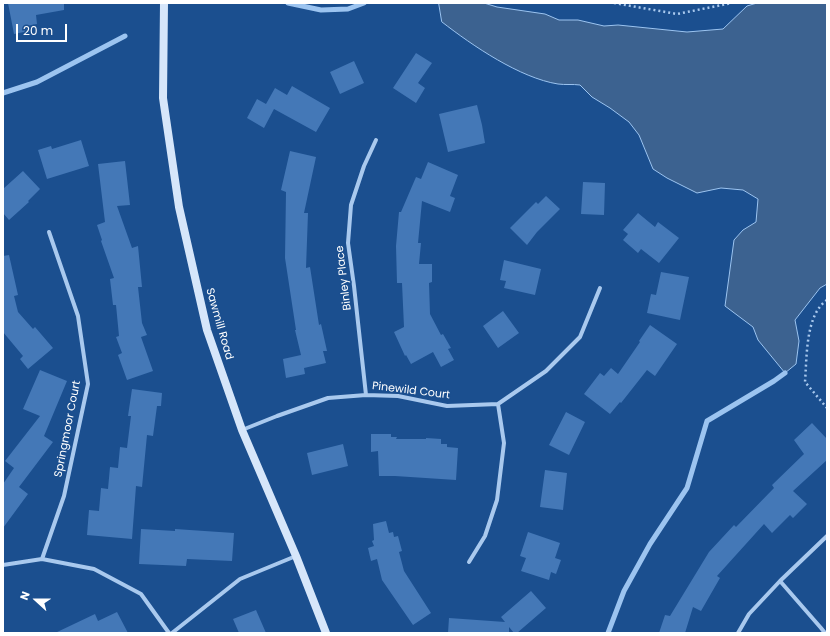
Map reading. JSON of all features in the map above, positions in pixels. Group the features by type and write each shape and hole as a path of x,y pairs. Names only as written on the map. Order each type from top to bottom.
{"street":[{"name":"Sawmill Road","path":"164,3 163,98 179,208 207,330 242,430 296,556 326,633"},
{"name":"Binley Place","path":"366,395 348,243 351,205 364,166 376,140"},
{"name":"Springmoor Court","path":"42,559 64,496 88,384 78,316 49,232"},
{"path":"469,562 485,536 497,500 504,443 498,404 546,371 580,337 600,288"},
{"name":"Pinewild Court","path":"242,430 328,398 366,395 398,396 447,406 498,404"},
{"path":"738,633 749,614 780,581 827,536"},
{"path":"172,633 240,579 296,556"},
{"path":"3,565 42,559 94,569 141,594 169,633"},
{"path":"780,581 825,633"}],"path":[{"path":"614,3 677,14 732,3"},
{"path":"827,300 821,304 809,327 805,382 827,408"}],"water":[{"path":"439,3 484,3 497,7 545,14 559,20 578,20 604,26 618,25 687,32 723,29 747,6 757,3 827,3 827,284 820,288 795,320 799,341 796,364 785,373 758,340 753,327 725,306 734,240 743,230 756,222 758,199 743,190 721,188 697,193 667,178 653,169 639,135 629,122 592,97 580,85 558,84 543,81 513,68 482,51 442,22"}],"building":[{"path":"8,3 64,3 64,10 36,15 37,24 27,26 29,31 14,34"},
{"path":"416,53 432,63 418,83 425,88 416,103 393,88"},
{"path":"354,61 364,83 340,94 330,72"},
{"path":"292,86 330,108 316,132 274,109 264,128 247,118 257,99 266,104 275,88 287,95"},
{"path":"477,105 485,143 448,152 439,114"},
{"path":"81,140 89,166 47,179 38,150 51,146 52,149"},
{"path":"290,151 316,157 304,213 308,213 306,268 310,267 319,325 321,324 327,351 323,351 326,363 304,368 305,374 286,378 283,359 301,355 295,330 285,258 286,192 281,190"},
{"path":"125,161 130,205 117,206 132,248 138,246 142,287 138,287 142,323 147,335 141,337 153,371 127,380 118,355 122,353 116,337 119,336 116,305 113,305 110,279 114,278 97,225 105,222 98,164"},
{"path":"428,162 458,175 450,196 455,198 450,212 422,201 418,243 421,243 419,264 432,264 432,282 429,283 430,314 441,335 443,334 451,348 448,349 454,360 441,367 433,352 411,364 406,355 405,356 394,332 404,327 402,283 397,283 396,246 399,212 401,212 416,177 421,179"},
{"path":"23,171 40,189 28,201 29,202 9,220 3,213 3,189"},
{"path":"583,182 605,183 604,215 581,214"},
{"path":"546,196 560,209 537,232 527,245 510,228 536,202 538,204"},
{"path":"638,213 655,227 658,222 679,238 659,263 641,249 638,253 623,240 628,234 623,230"},
{"path":"9,255 18,295 14,296 18,312 33,329 35,327 53,348 28,369 20,359 23,356 3,332 3,256"},
{"path":"504,260 541,269 535,295 504,288 506,281 500,280"},
{"path":"661,272 689,277 680,320 647,313 651,294 656,295"},
{"path":"503,311 519,333 498,348 483,326"},
{"path":"650,325 677,344 655,376 647,370 621,403 620,402 610,414 584,394 600,373 604,376 611,368 618,374"},
{"path":"40,370 67,381 44,436 53,442 19,487 28,494 3,528 3,484 14,468 5,461 40,416 23,409"},
{"path":"132,389 162,393 161,406 157,406 153,436 147,435 142,487 136,486 132,539 87,535 89,510 99,511 101,488 108,489 110,467 118,468 120,447 127,448 131,416 128,416"},
{"path":"566,412 585,422 569,455 549,445"},
{"path":"812,423 827,439 827,460 793,491 807,504 793,518 790,515 772,533 764,524 717,576 720,578 701,611 693,607 685,633 659,633 665,615 670,616 709,552 734,525 736,527 774,488 772,485 804,454 794,440"},
{"path":"371,434 391,434 391,437 397,437 396,439 441,439 441,444 447,444 447,447 458,448 456,480 379,476 378,451 371,452"},
{"path":"343,444 348,466 312,475 307,453"},
{"path":"545,470 567,473 563,510 540,507"},
{"path":"386,521 389,533 393,532 394,537 398,536 402,551 399,552 404,571 431,613 413,625 382,580 377,559 371,561 368,548 374,546 372,541 374,540 373,524"},
{"path":"141,529 175,531 175,529 234,533 232,561 187,559 186,566 139,564"},
{"path":"528,532 560,543 555,558 561,560 556,574 551,572 549,580 521,571 526,558 520,556"},
{"path":"531,591 546,608 517,633 514,633 509,627 509,633 448,633 449,618 505,622 501,617"},
{"path":"256,610 266,633 239,633 233,619"},
{"path":"117,612 128,633 55,633 95,614 98,621"}],"waterway":[{"path":"288,3 321,10 348,9 364,3"},
{"path":"3,93 37,82 125,36"},
{"path":"608,633 624,591 650,544 687,488 707,421 785,373"}]}
